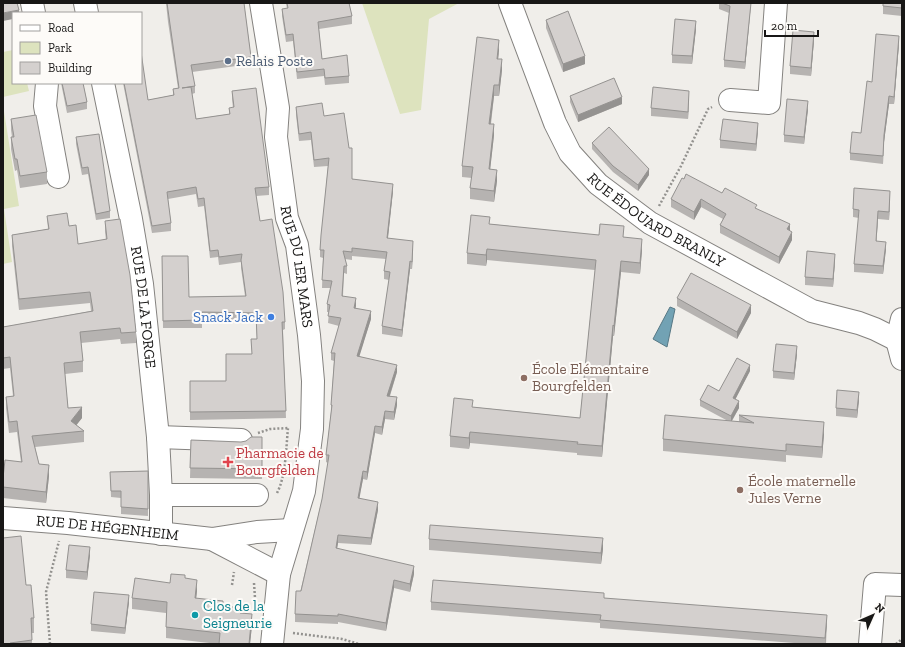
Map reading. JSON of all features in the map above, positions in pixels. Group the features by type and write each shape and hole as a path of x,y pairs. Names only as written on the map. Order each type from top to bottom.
{"street":[{"name":"RUE DU 1ER MARS","path":"261,3 278,108 276,137 287,218 297,245 309,335 313,381 312,429 304,491 279,574 272,644"},
{"name":"RUE ÉDOUARD BRANLY","path":"510,3 555,123 570,153 598,184 650,223 812,311 859,323 875,329 899,350"},
{"path":"730,100 769,103 776,3"},
{"path":"47,84 45,106 58,177"},
{"name":"RUE DE LA FORGE","path":"103,84 142,284 158,436 161,534"},
{"path":"899,350 902,319"},
{"path":"158,436 241,440"},
{"path":"161,496 257,496"},
{"name":"RUE DE HÉGENHEIM","path":"3,518 68,523 212,539 257,532 291,530"},
{"name":"RUE DE HÉGENHEIM","path":"212,539 279,574"},
{"path":"870,644 875,584 902,585"}],"path":[{"path":"650,223 681,166 708,109 730,100"},
{"path":"280,487 285,460 288,428"},
{"path":"241,440 270,429 312,429"},
{"path":"50,644 46,592 59,539"},
{"path":"302,635 342,639 359,644"},
{"path":"896,644 902,640"}],"green space":[{"path":"362,3 459,3 429,19 421,110 400,114"},
{"path":"12,50 12,84 27,84 29,91 3,97 3,52"},
{"path":"3,105 19,206 4,209 12,262 3,264"}],"water":[{"path":"670,307 675,309 667,347 653,339"}],"building":[{"path":"3,3 17,3 19,10 3,13"},
{"path":"167,3 244,3 251,57 191,65 195,86 182,88 191,87 196,119 230,114 229,108 234,107 232,91 256,88 269,187 255,188 260,221 272,219 283,292 285,322 282,322 286,411 190,412 190,381 226,381 226,354 252,354 251,339 257,339 256,313 202,312 202,320 163,321 162,256 188,256 189,297 246,296 241,260 242,254 219,257 218,250 210,251 204,198 198,199 196,187 167,192 171,223 152,226 124,84 142,84 142,59 148,100 174,95 173,89 179,88"},
{"path":"287,3 349,3 352,16 318,22 322,59 347,55 349,76 325,78 324,69 297,72 293,34 286,35 282,9 288,8"},
{"path":"722,3 751,3 745,62 724,60 730,6"},
{"path":"883,3 902,3 902,8 883,6"},
{"path":"568,11 585,56 563,64 546,20"},
{"path":"675,19 696,21 692,56 672,55"},
{"path":"793,30 814,32 811,68 790,66"},
{"path":"876,34 899,36 894,97 889,96 883,156 850,153 852,132 861,133 867,81 872,82"},
{"path":"477,37 499,40 497,59 502,59 499,85 494,85 489,124 494,124 489,169 497,170 494,191 470,188 473,167 462,166"},
{"path":"614,78 622,97 578,115 570,96"},
{"path":"62,84 83,84 87,102 67,106"},
{"path":"653,87 689,91 688,112 651,108"},
{"path":"787,99 808,101 804,137 784,135"},
{"path":"322,103 324,116 344,113 349,148 352,148 352,179 393,184 387,238 413,241 412,262 410,261 402,330 382,326 390,272 384,271 387,252 352,248 352,252 343,251 347,266 344,266 342,296 356,298 354,308 371,311 357,356 397,365 387,396 397,397 394,412 385,411 382,427 375,426 367,472 363,471 358,498 378,502 371,538 338,535 336,548 414,566 410,584 394,580 386,623 338,614 338,616 295,614 296,591 301,591 322,499 329,455 326,455 332,405 335,353 331,353 341,318 328,316 330,305 327,304 332,281 322,280 324,250 320,250 329,158 314,160 311,132 299,134 296,107"},
{"path":"36,115 47,172 20,176 11,137 14,137 11,119"},
{"path":"723,119 758,123 756,144 720,140"},
{"path":"609,127 649,169 638,185 613,166 592,143"},
{"path":"99,134 110,211 96,214 88,167 82,168 76,137"},
{"path":"686,174 722,193 725,188 757,205 755,208 790,224 787,229 792,232 779,257 720,225 726,214 701,199 694,212 671,199 682,178 684,179"},
{"path":"854,188 890,191 889,212 878,211 876,241 886,242 883,266 854,264 859,210 853,209"},
{"path":"67,213 69,226 76,225 78,244 107,239 105,221 120,219 130,275 136,332 121,333 120,328 80,332 83,361 64,363 68,408 82,407 71,421 84,431 32,436 39,464 49,465 46,492 3,487 5,460 22,462 17,421 9,422 6,397 14,396 10,357 3,358 3,327 93,311 90,292 19,299 12,235 49,229 47,216"},
{"path":"471,215 490,217 489,224 599,235 600,224 624,226 623,237 642,239 640,263 621,261 614,326 613,325 602,446 577,444 578,442 470,432 469,438 450,436 454,398 473,400 472,407 580,418 596,260 487,249 486,255 467,253"},
{"path":"807,251 835,254 833,279 805,277"},
{"path":"691,273 751,305 737,332 677,298"},
{"path":"776,344 797,346 794,373 773,371"},
{"path":"737,358 750,365 733,398 739,401 731,416 700,400 708,385 719,391"},
{"path":"837,390 859,392 857,410 836,408"},
{"path":"665,415 754,423 739,415 824,422 822,447 786,444 786,451 663,439"},
{"path":"251,437 262,437 262,469 190,468 191,440 241,442 246,441"},
{"path":"148,471 148,509 121,507 121,491 111,491 110,472"},
{"path":"430,525 603,538 601,553 429,539"},
{"path":"21,536 26,585 31,585 34,618 31,618 32,640 3,644 3,538"},
{"path":"69,545 90,547 87,572 66,570"},
{"path":"171,574 185,575 185,578 197,580 195,598 223,601 223,606 241,608 240,613 252,614 249,644 219,644 220,633 166,627 167,602 132,598 135,578 170,583"},
{"path":"433,580 604,593 604,598 827,615 825,638 600,620 601,615 431,602"},
{"path":"94,592 129,595 125,628 91,624"}],"place":[{"name":"Relais Poste","path":"228,61"},
{"name":"Snack Jack","path":"271,317"},
{"name":"École Elémentaire Bourgfelden","path":"524,378"},
{"name":"Pharmacie de Bourgfelden","path":"228,462"},
{"name":"École maternelle Jules Verne","path":"740,490"},
{"name":"Clos de la Seigneurie","path":"195,615"}]}
